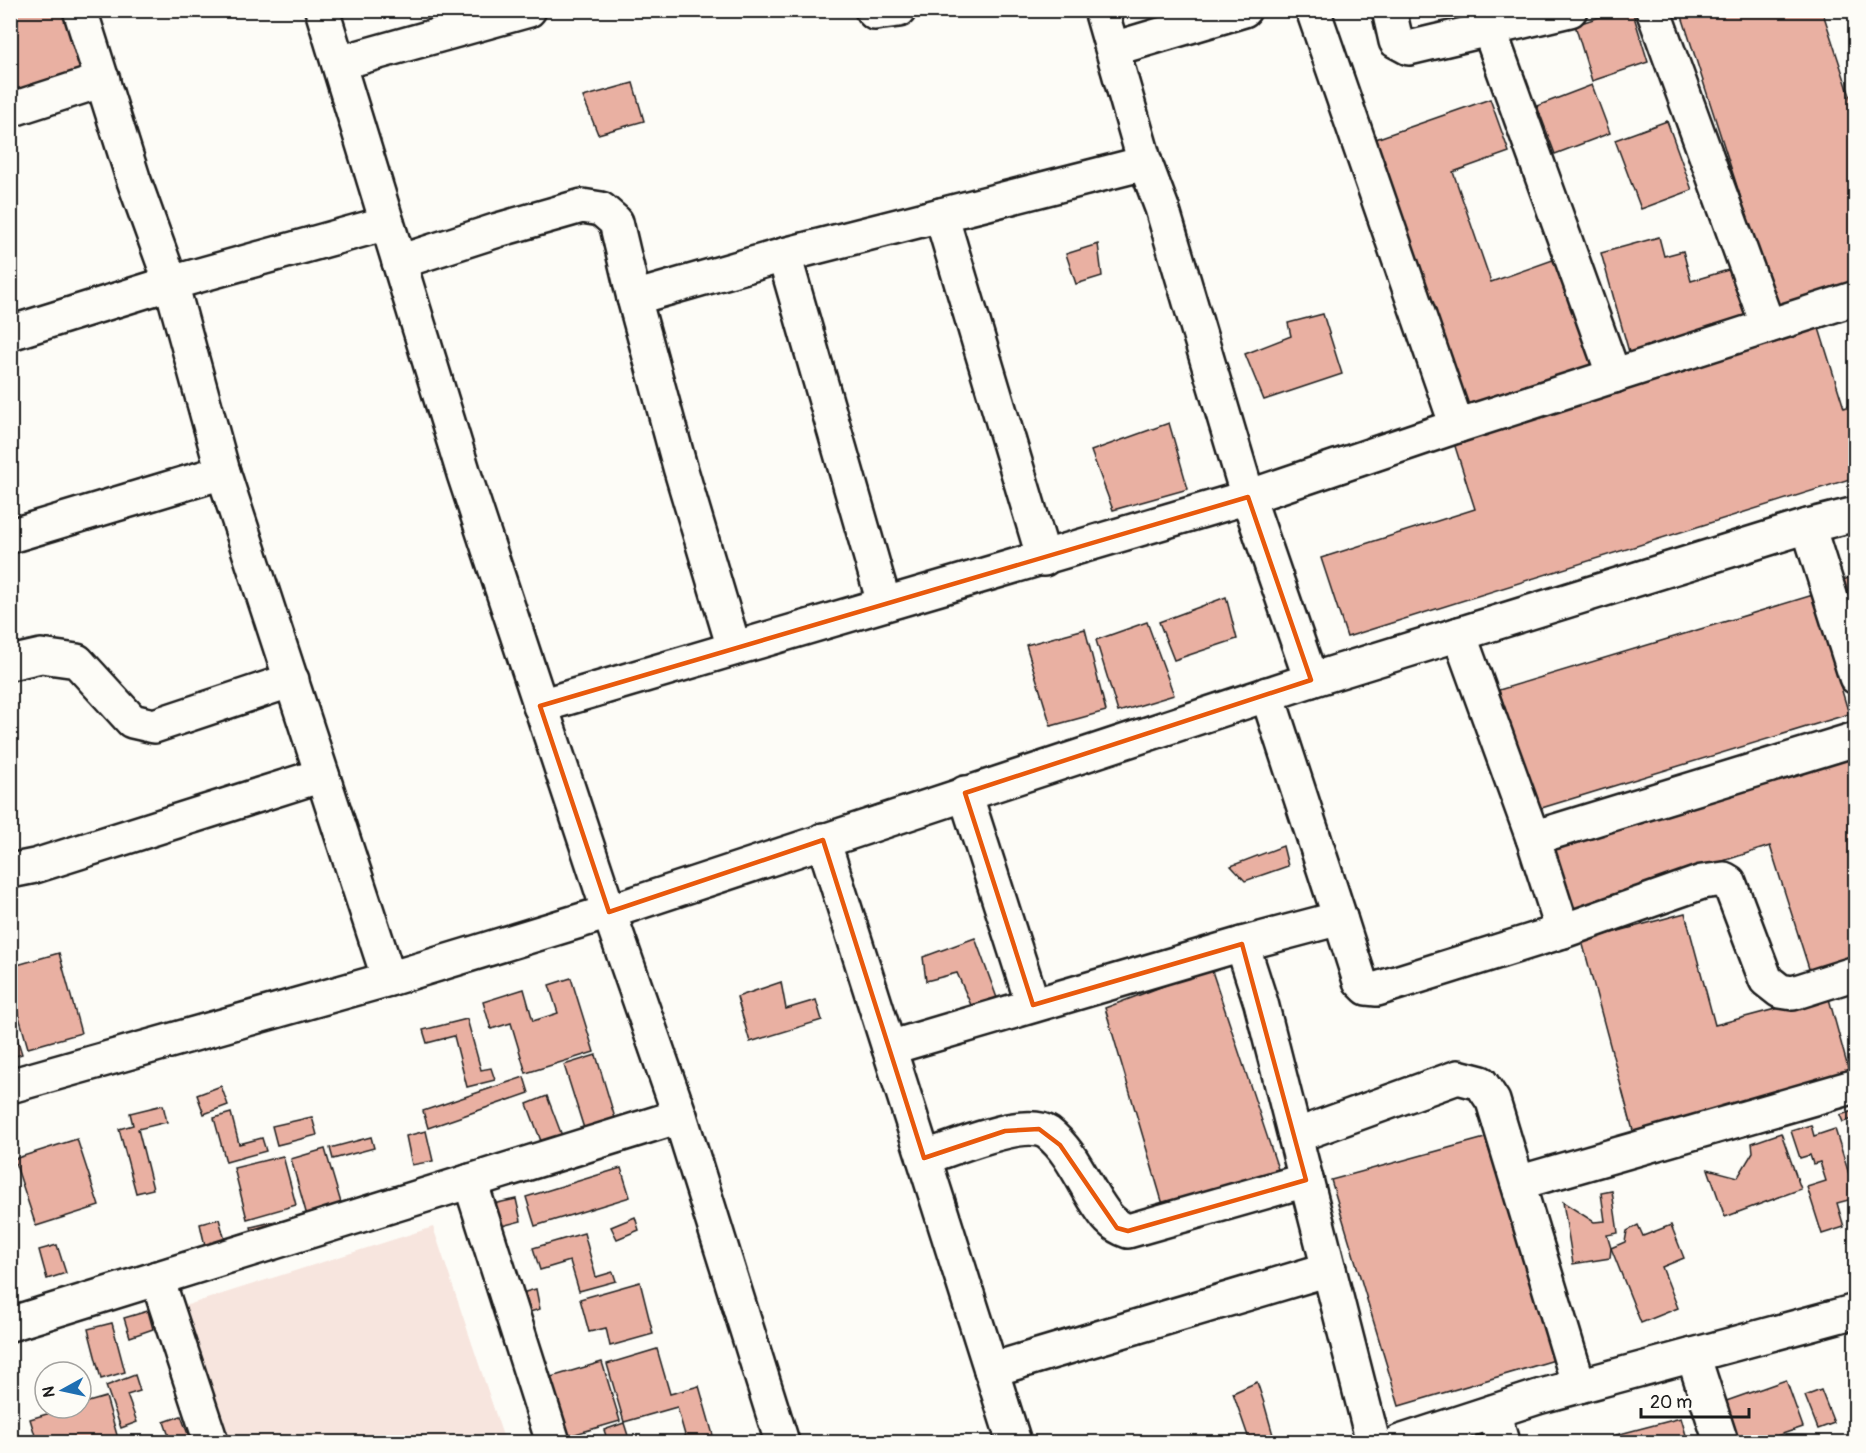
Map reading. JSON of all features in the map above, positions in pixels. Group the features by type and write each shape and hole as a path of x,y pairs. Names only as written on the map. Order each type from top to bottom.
{"street":[{"path":"80,10 134,178 171,283 223,472 389,979"},
{"path":"322,10 464,474 609,912 680,1116 782,1443"},
{"path":"339,63 529,10"},
{"path":"872,10 875,13 899,10"},
{"path":"1101,10 1145,163 1162,208 1248,497 1311,680"},
{"path":"1113,49 1244,10"},
{"path":"1313,10 1457,426"},
{"path":"1389,10 1396,40 1409,48 1565,11"},
{"path":"1653,10 1768,326"},
{"path":"1490,29 1614,376"},
{"path":"10,110 103,80"},
{"path":"634,298 784,255 1145,163"},
{"path":"399,262 582,206 601,209 616,222 680,467 734,648"},
{"path":"941,215 1044,558"},
{"path":"10,333 171,283 387,223"},
{"path":"784,255 884,603"},
{"path":"540,706 1248,497 1457,426 1856,298"},
{"path":"10,536 223,472"},
{"path":"10,1086 389,979 609,912 1267,694 1808,526 1856,514"},
{"path":"1808,526 1856,677"},
{"path":"1459,634 1533,838 1563,931"},
{"path":"10,663 42,656 76,661 132,721 154,726 292,680"},
{"path":"1267,694 1360,981 1367,988 1377,989 1563,931 1702,882 1724,879 1729,882 1766,980 1780,991 1793,993 1856,973"},
{"path":"1533,838 1856,739"},
{"path":"10,871 35,866 322,775"},
{"path":"964,794 1033,1005"},
{"path":"823,840 1014,1443"},
{"path":"889,1048 1242,944 1340,918"},
{"path":"1242,944 1261,1003 1372,1443"},
{"path":"1295,1136 1458,1077 1481,1083 1493,1101 1579,1386"},
{"path":"1518,1183 1856,1086"},
{"path":"10,1324 680,1116"},
{"path":"924,1158 1005,1131 1029,1127 1039,1128 1060,1145 1106,1217 1117,1228 1128,1231 1306,1180"},
{"path":"470,1181 552,1443"},
{"path":"991,1370 1329,1269"},
{"path":"157,1278 211,1443"},
{"path":"1400,1443 1498,1427 1579,1386 1856,1311"},
{"path":"1693,1355 1721,1443"}],"highlighted area":[{"path":"1248,497 1311,680 965,793 1033,1005 1242,944 1306,1180 1128,1231 1117,1228 1060,1145 1039,1129 1005,1131 924,1158 823,840 609,912 540,706"}],"shaded area":[{"path":"433,1227 505,1442 217,1442 175,1309"}],"building":[{"path":"10,10 74,10 94,76 10,102"},
{"path":"1621,10 1632,10 1648,62 1592,81 1575,25"},
{"path":"1680,10 1822,10 1856,114 1856,288 1778,313"},
{"path":"633,83 644,121 598,134 583,97"},
{"path":"1592,85 1610,133 1555,154 1537,106"},
{"path":"1490,99 1509,152 1453,172 1491,282 1564,256 1603,370 1466,418 1370,141"},
{"path":"1667,121 1692,190 1641,209 1615,140"},
{"path":"1659,237 1664,256 1683,251 1691,281 1735,268 1751,325 1631,359 1601,253"},
{"path":"1098,244 1102,276 1076,284 1066,254"},
{"path":"1323,314 1342,374 1264,400 1245,354 1291,336 1288,323"},
{"path":"1818,325 1844,408 1856,404 1856,477 1347,637 1321,558 1475,509 1453,440"},
{"path":"1169,423 1188,489 1113,510 1091,451"},
{"path":"1856,575 1856,643 1833,584"},
{"path":"1813,595 1849,714 1535,810 1499,690"},
{"path":"1226,597 1237,639 1174,660 1159,622"},
{"path":"1147,622 1174,695 1118,712 1096,640"},
{"path":"1085,629 1106,711 1051,726 1026,645"},
{"path":"1856,750 1856,964 1812,978 1770,846 1569,910 1549,847"},
{"path":"1283,846 1288,866 1245,881 1231,866"},
{"path":"1685,913 1715,1025 1828,995 1851,1079 1635,1138 1582,941"},
{"path":"975,938 997,998 971,1005 957,973 926,981 923,957"},
{"path":"59,953 81,1033 28,1048 10,985 10,967"},
{"path":"1211,968 1281,1178 1164,1208 1105,1008"},
{"path":"571,978 594,1052 526,1073 511,1023 491,1029 483,1002 524,989 533,1021 558,1013 549,985"},
{"path":"781,982 786,1009 816,1000 822,1020 750,1042 737,997"},
{"path":"10,1016 22,1054 10,1058"},
{"path":"467,1019 481,1070 491,1068 495,1080 467,1087 454,1036 427,1043 423,1030"},
{"path":"596,1055 618,1128 587,1138 564,1065"},
{"path":"524,1077 529,1093 428,1128 423,1111"},
{"path":"221,1086 228,1105 204,1114 197,1095"},
{"path":"547,1096 564,1141 544,1149 527,1104"},
{"path":"163,1105 167,1122 138,1129 153,1189 136,1193 119,1129 133,1125 130,1113"},
{"path":"1856,1110 1856,1118 1843,1122 1840,1115"},
{"path":"231,1113 239,1144 262,1138 266,1151 226,1162 214,1118"},
{"path":"312,1117 317,1135 277,1145 272,1126"},
{"path":"1811,1125 1814,1136 1835,1129 1849,1174 1856,1172 1856,1198 1837,1203 1844,1227 1822,1234 1807,1187 1826,1181 1820,1162 1813,1164 1810,1155 1800,1158 1791,1131"},
{"path":"426,1131 433,1161 412,1165 406,1136"},
{"path":"1781,1133 1801,1189 1725,1217 1708,1169 1738,1177 1753,1152 1752,1143"},
{"path":"371,1137 374,1148 333,1159 330,1148"},
{"path":"1485,1138 1558,1359 1399,1406 1331,1180"},
{"path":"77,1139 99,1206 36,1226 14,1159"},
{"path":"325,1149 344,1213 309,1223 291,1159"},
{"path":"283,1156 296,1205 247,1219 234,1168"},
{"path":"621,1168 630,1197 535,1226 526,1197"},
{"path":"1612,1191 1618,1233 1607,1235 1611,1248 1610,1258 1573,1264 1563,1202 1594,1222 1605,1221 1601,1193"},
{"path":"516,1199 521,1221 494,1228 488,1205"},
{"path":"635,1217 639,1230 617,1239 611,1227"},
{"path":"219,1219 225,1240 205,1246 200,1224"},
{"path":"276,1221 279,1235 255,1242 251,1227"},
{"path":"1638,1225 1643,1236 1671,1225 1684,1258 1662,1267 1678,1308 1641,1323 1611,1248 1625,1242 1627,1231"},
{"path":"584,1233 596,1277 613,1272 616,1281 579,1291 570,1261 540,1270 533,1248"},
{"path":"57,1245 66,1273 47,1279 39,1250"},
{"path":"640,1282 653,1334 610,1346 606,1328 589,1332 580,1299"},
{"path":"536,1289 540,1309 523,1314 518,1294"},
{"path":"148,1311 153,1329 130,1337 124,1318"},
{"path":"112,1323 125,1372 101,1379 88,1329"},
{"path":"657,1349 670,1394 699,1386 713,1435 687,1442 677,1407 624,1422 607,1364"},
{"path":"602,1362 620,1421 558,1439 541,1380"},
{"path":"135,1375 140,1391 127,1395 137,1422 121,1428 106,1386"},
{"path":"1786,1380 1803,1427 1759,1442 1728,1442 1715,1405"},
{"path":"1257,1382 1275,1442 1250,1442 1233,1393"},
{"path":"1821,1390 1834,1423 1818,1429 1805,1396"},
{"path":"106,1397 119,1442 37,1442 30,1419 93,1420 93,1401"},
{"path":"181,1416 191,1442 171,1442 164,1422"},
{"path":"1681,1418 1688,1442 1618,1442 1616,1435"},
{"path":"624,1423 630,1442 608,1442 604,1430"}]}
